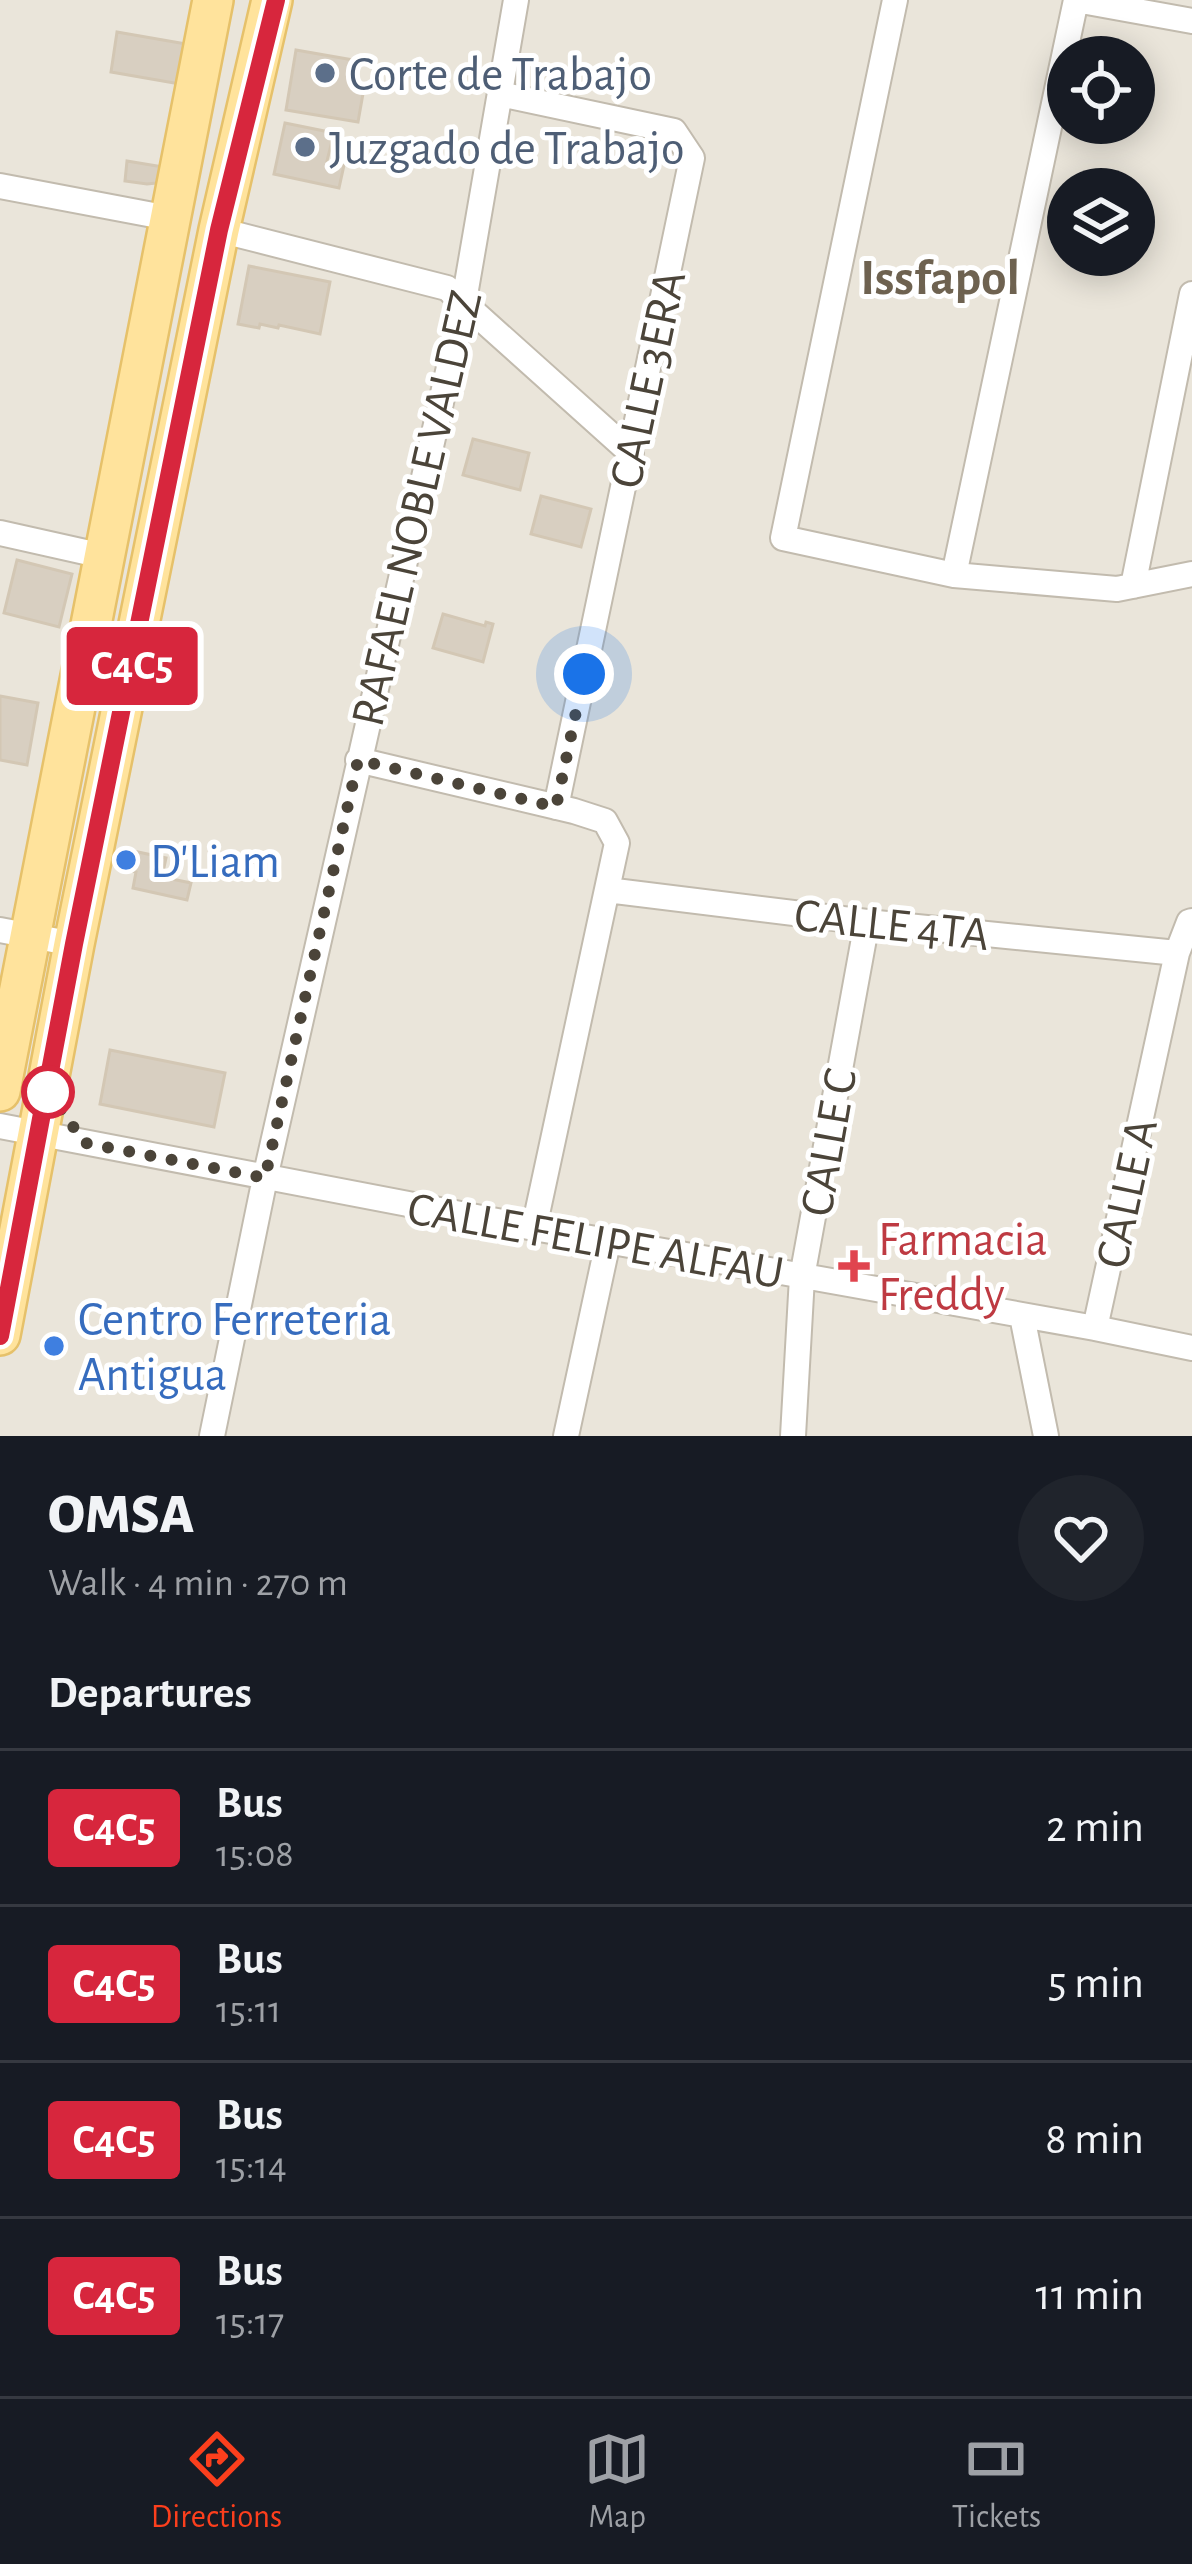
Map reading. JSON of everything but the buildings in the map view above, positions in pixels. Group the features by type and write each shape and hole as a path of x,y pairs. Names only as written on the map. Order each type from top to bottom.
{"main road":[{"path":"0,1091 15,933 104,556 212,1"},
{"path":"0,1335 219,230 273,6"}],"street":[{"name":"RAFAEL NOBLE VALDEZ","path":"212,1436 265,1178 464,301 516,0"},
{"path":"895,0 783,538 954,575 1118,589 1192,574"},
{"path":"954,575 1076,0 1151,7 1192,21"},
{"name":"CALLE 3ERA","path":"500,94 674,131 692,158 556,807"},
{"path":"0,187 169,218"},
{"path":"219,230 447,288 631,453"},
{"path":"1133,586 1192,294"},
{"path":"0,533 104,556"},
{"path":"358,760 605,821 617,843 534,1228"},
{"name":"CALLE 4TA","path":"607,890 1178,953"},
{"name":"CALLE A","path":"1095,1328 1178,953 1192,921"},
{"name":"CALLE C","path":"793,1436 802,1277 867,922"},
{"path":"15,933 74,944"},
{"name":"CALLE FELIPE ALFAU","path":"0,1126 1192,1348"},
{"path":"566,1436 608,1242"},
{"path":"1022,1316 1046,1436"}],"shaded area":[{"path":"0,0 1192,0 1192,1436 0,1436"}],"bus line":[{"name":"C4C5","path":"0,1336 219,230 276,0"}],"place":[{"name":"Corte de Trabajo","path":"325,73"},
{"name":"Juzgado de Trabajo","path":"305,147"},
{"name":"D'Liam","path":"126,860"},
{"name":"Farmacia Freddy","path":"854,1266"},
{"name":"Centro Ferreteria Antigua","path":"54,1346"}],"district":[{"name":"Issfapol","path":"940,276"}],"route":[{"path":"48,1092 85,1143 265,1178 358,760 556,807 584,674"}]}
